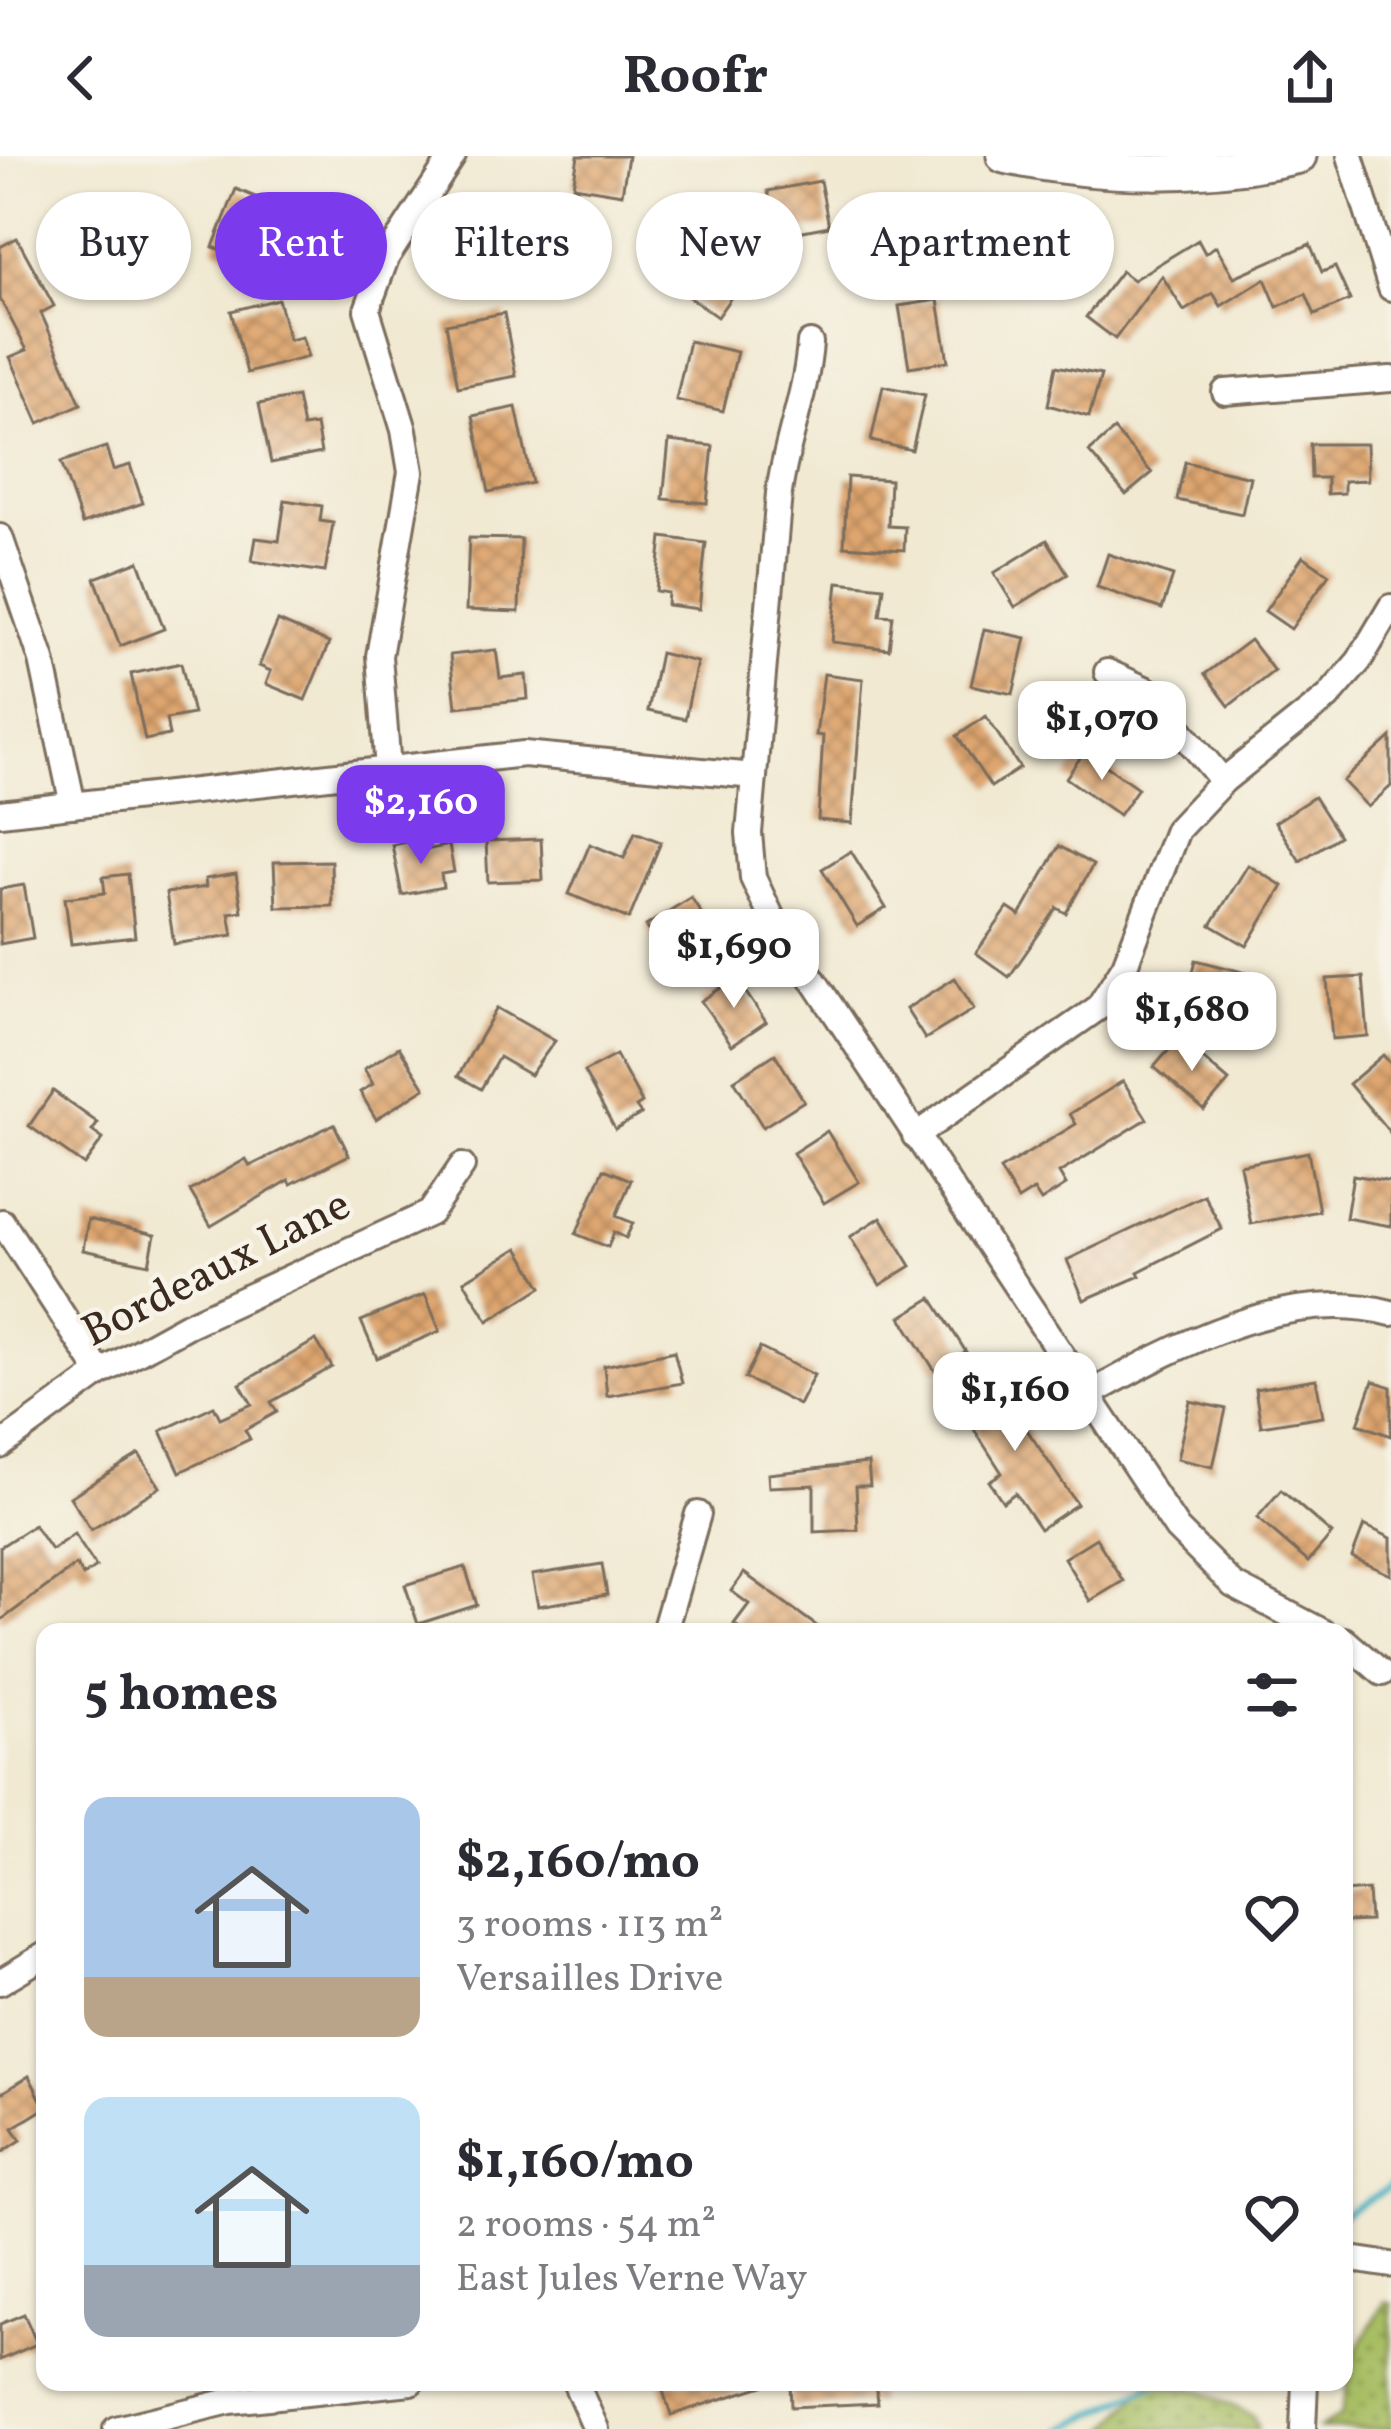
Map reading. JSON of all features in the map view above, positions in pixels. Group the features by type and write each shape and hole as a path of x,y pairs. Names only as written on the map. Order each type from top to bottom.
{"main road":[{"path":"1004,156 1129,172 1220,169 1299,156"}],"street":[{"path":"388,769 379,656 411,472 404,430 367,310 386,258 453,156"},
{"path":"1350,156 1391,288"},
{"path":"811,343 806,387 785,445 778,493 749,833 753,878 771,916 915,1136 1201,1557 1261,1604 1303,1623"},
{"path":"1225,392 1391,379"},
{"path":"0,537 42,660 73,805"},
{"path":"915,1136 1099,1008 1125,965 1165,850 1223,782 1328,697 1359,661 1391,607"},
{"path":"1107,672 1147,689 1223,782"},
{"path":"0,813 557,754 754,776"},
{"name":"Bordeaux Lane","path":"0,1446 100,1373 187,1324 430,1213 462,1166"},
{"path":"2,1222 100,1373"},
{"path":"1088,1395 1265,1316 1329,1306 1391,1313"},
{"path":"667,1623 698,1514"},
{"path":"1353,1648 1382,1673"},
{"path":"0,1982 36,1960"},
{"path":"1353,2259 1391,2265"},
{"path":"116,2429 230,2401 325,2391"},
{"path":"579,2391 596,2429"},
{"path":"1303,2429 1305,2391"}],"green space":[{"path":"1385,2302 1391,2303 1391,2429 1319,2429 1340,2416 1346,2391 1353,2391 1356,2351"},
{"path":"1142,2391 1202,2391 1253,2416 1258,2429 1108,2429"}],"building":[{"path":"578,156 628,156 622,194 573,186"},
{"path":"820,181 827,226 803,231 803,192 768,191"},
{"path":"17,238 36,273 36,300 51,300 54,306 41,313 81,404 39,423 10,357 27,350 0,299 0,247"},
{"path":"1198,240 1205,253 1216,246 1234,277 1310,244 1322,272 1335,267 1350,300 1315,315 1306,294 1277,307 1265,279 1221,306 1213,293 1184,311 1162,276 1115,339 1086,317 1099,300 1114,300 1114,280 1121,271 1133,280"},
{"path":"278,300 289,340 302,337 308,357 247,373 231,311"},
{"path":"693,300 729,300 717,317"},
{"path":"938,300 948,361 909,367 899,306"},
{"path":"504,313 516,376 458,387 446,324"},
{"path":"689,341 737,352 723,411 676,400"},
{"path":"1056,366 1101,375 1089,417 1048,405"},
{"path":"883,386 925,395 912,450 871,441"},
{"path":"297,397 303,427 316,425 321,453 271,463 259,404"},
{"path":"516,407 532,483 489,492 473,416"},
{"path":"1114,430 1152,473 1126,495 1089,452"},
{"path":"669,441 713,446 707,503 663,499"},
{"path":"1310,444 1367,444 1368,480 1344,481 1344,493 1327,494 1327,478 1311,478"},
{"path":"106,447 113,470 130,465 143,503 82,524 61,462"},
{"path":"1185,462 1250,477 1242,514 1177,500"},
{"path":"847,477 890,480 888,526 905,527 904,550 844,546"},
{"path":"285,500 322,506 320,521 333,523 325,572 252,561 256,538 279,541"},
{"path":"662,537 706,543 699,609 667,605 668,593 656,591"},
{"path":"469,538 521,539 519,612 466,610"},
{"path":"1047,540 1068,574 1015,607 994,573"},
{"path":"1108,554 1173,576 1162,609 1097,587"},
{"path":"1303,556 1329,574 1291,629 1265,611"},
{"path":"139,561 164,629 120,646 95,578"},
{"path":"838,582 884,587 880,615 893,616 889,649 832,642"},
{"path":"278,621 329,643 305,700 266,684 271,671 259,666"},
{"path":"984,629 1026,638 1013,694 971,685"},
{"path":"1250,640 1274,671 1229,706 1205,674"},
{"path":"496,650 500,678 526,675 528,699 456,707 450,655"},
{"path":"660,653 697,662 685,719 648,711"},
{"path":"181,663 193,714 166,719 169,735 145,740 131,674"},
{"path":"824,674 863,679 852,823 818,820 823,736 816,735"},
{"path":"986,716 1020,768 991,787 957,736"},
{"path":"1391,737 1391,786 1368,807 1343,781"},
{"path":"1085,751 1138,788 1119,815 1066,778"},
{"path":"1314,797 1339,836 1300,861 1275,822"},
{"path":"635,832 661,842 629,919 569,894 590,844 624,858"},
{"path":"541,839 543,880 488,882 486,841"},
{"path":"415,840 417,852 449,845 454,872 441,874 443,887 402,895 392,845"},
{"path":"1059,846 1093,865 1066,913 1057,908 1009,977 976,953 1008,908 1020,916"},
{"path":"851,851 886,908 857,926 822,869"},
{"path":"331,861 332,906 276,907 274,862"},
{"path":"1248,865 1283,886 1247,946 1211,925"},
{"path":"128,874 135,937 71,944 65,898 105,893 103,877"},
{"path":"236,874 242,911 229,913 233,935 174,944 166,893 206,887 205,879"},
{"path":"24,885 33,938 0,944 0,889"},
{"path":"691,897 721,944 676,973 646,926"},
{"path":"1196,960 1247,973 1231,1033 1181,1020"},
{"path":"1363,977 1368,1036 1332,1039 1327,979"},
{"path":"736,978 766,1022 732,1045 701,1001"},
{"path":"955,978 974,1009 925,1039 906,1009"},
{"path":"497,1008 555,1041 530,1075 499,1057 481,1089 458,1076"},
{"path":"1179,1038 1229,1081 1204,1110 1154,1067"},
{"path":"399,1047 425,1088 376,1119 360,1092 373,1084 364,1069"},
{"path":"775,1054 804,1101 763,1127 734,1080"},
{"path":"616,1055 642,1103 636,1107 641,1114 615,1129 584,1072"},
{"path":"1383,1055 1391,1064 1391,1134 1349,1084"},
{"path":"1123,1081 1147,1119 1059,1173 1066,1185 1041,1201 1034,1190 1018,1200 1000,1170 1076,1124 1070,1114"},
{"path":"53,1091 98,1123 92,1131 103,1139 84,1165 29,1126"},
{"path":"334,1124 349,1155 291,1184 289,1180 211,1226 190,1191 246,1159 250,1166"},
{"path":"827,1131 859,1182 824,1203 793,1153"},
{"path":"1308,1152 1319,1211 1251,1224 1240,1165"},
{"path":"604,1169 631,1180 616,1216 633,1223 626,1238 614,1232 608,1247 576,1234"},
{"path":"1353,1175 1391,1182 1391,1226 1346,1218"},
{"path":"1204,1195 1222,1229 1138,1272 1140,1276 1084,1300 1067,1260"},
{"path":"881,1217 911,1266 880,1285 850,1237"},
{"path":"88,1219 155,1235 149,1264 83,1250"},
{"path":"518,1248 542,1287 488,1321 464,1281"},
{"path":"425,1294 440,1331 377,1358 361,1321"},
{"path":"932,1298 966,1352 935,1371 901,1317"},
{"path":"316,1340 332,1367 271,1402 277,1412 245,1430 250,1439 180,1472 161,1431 214,1406 220,1418 252,1404 240,1384"},
{"path":"760,1348 814,1375 799,1405 745,1378"},
{"path":"674,1351 682,1383 607,1396 604,1366"},
{"path":"990,1375 1077,1504 1040,1529 1015,1493 1003,1502 989,1481 1002,1473 954,1398"},
{"path":"1316,1379 1323,1416 1261,1426 1255,1389"},
{"path":"1373,1381 1391,1387 1391,1436 1358,1424"},
{"path":"1190,1401 1226,1409 1213,1467 1177,1459"},
{"path":"139,1454 160,1487 91,1530 70,1497"},
{"path":"868,1463 870,1486 856,1486 858,1530 814,1532 814,1485 769,1487 768,1474"},
{"path":"1281,1490 1332,1534 1308,1562 1257,1518"},
{"path":"34,1525 51,1550 74,1534 96,1567 83,1576 76,1565 0,1621 0,1547"},
{"path":"1364,1525 1391,1538 1391,1575 1352,1557"},
{"path":"1096,1538 1123,1581 1090,1601 1064,1558"},
{"path":"602,1564 607,1595 538,1606 532,1575"},
{"path":"465,1567 477,1605 418,1623 405,1585"},
{"path":"744,1573 813,1623 735,1623 749,1604 731,1591"},
{"path":"1368,1890 1370,1921 1353,1922 1353,1891"},
{"path":"29,2076 36,2090 36,2114 13,2128 21,2140 0,2154 0,2094"},
{"path":"24,2314 36,2344 0,2360 0,2324"},
{"path":"663,2391 747,2391 671,2415"},
{"path":"790,2391 877,2391 878,2403 791,2407"}],"waterway":[{"path":"1353,2209 1391,2186"},
{"path":"1063,2429 1141,2391"}]}
